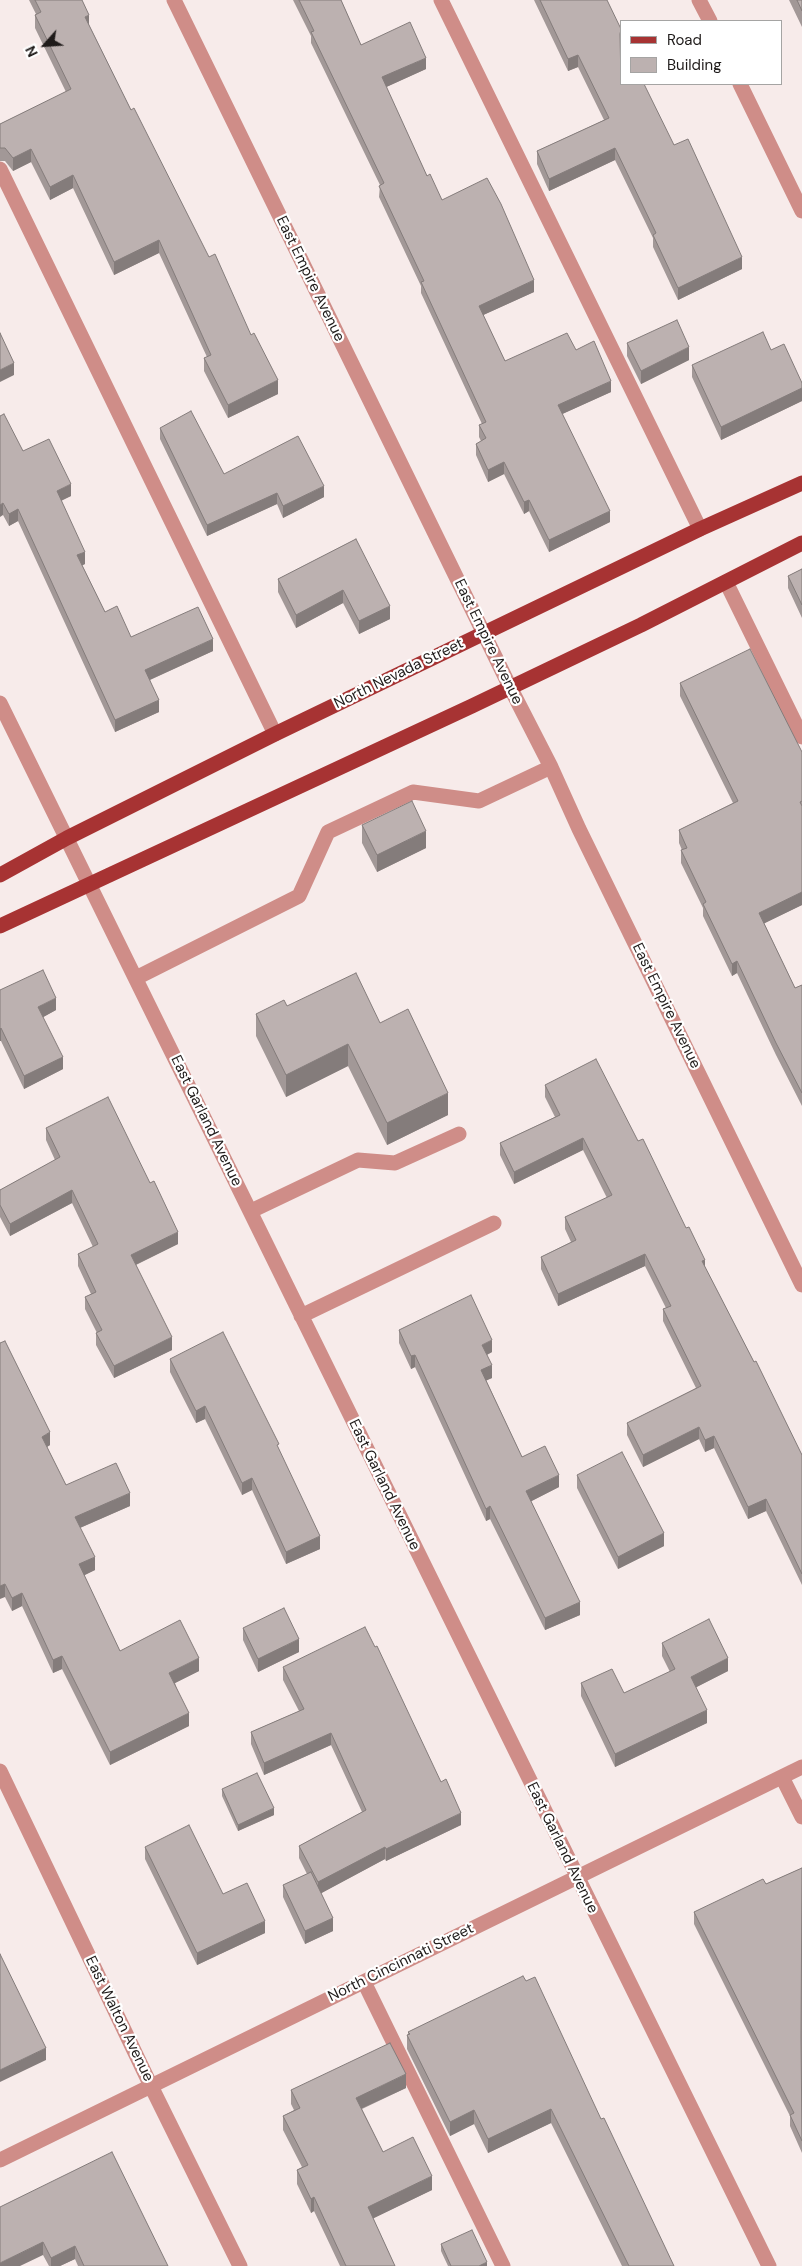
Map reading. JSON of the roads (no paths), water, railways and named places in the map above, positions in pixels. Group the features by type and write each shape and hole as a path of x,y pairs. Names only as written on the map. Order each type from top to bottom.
{"main road":[{"name":"North Nevada Street","path":"0,875 67,838 275,734 700,529 802,483"},
{"path":"0,926 510,687 802,543"}],"street":[{"name":"East Empire Avenue","path":"174,0 510,687 551,767 579,829 802,1285"},
{"path":"441,0 700,529"},
{"path":"699,0 709,20"},
{"path":"740,85 802,211"},
{"path":"0,169 275,734"},
{"path":"726,582 802,737"},
{"name":"East Garland Avenue","path":"0,703 769,2266"},
{"path":"136,978 299,896 328,832 413,792 479,801 551,767"},
{"path":"251,1211 358,1160 395,1163 459,1134"},
{"path":"301,1316 494,1223"},
{"name":"North Cincinnati Street","path":"0,2160 802,1767"},
{"name":"East Walton Avenue","path":"0,1771 150,2086 240,2266"},
{"path":"782,1777 802,1817"},
{"path":"364,1982 503,2266"}]}
